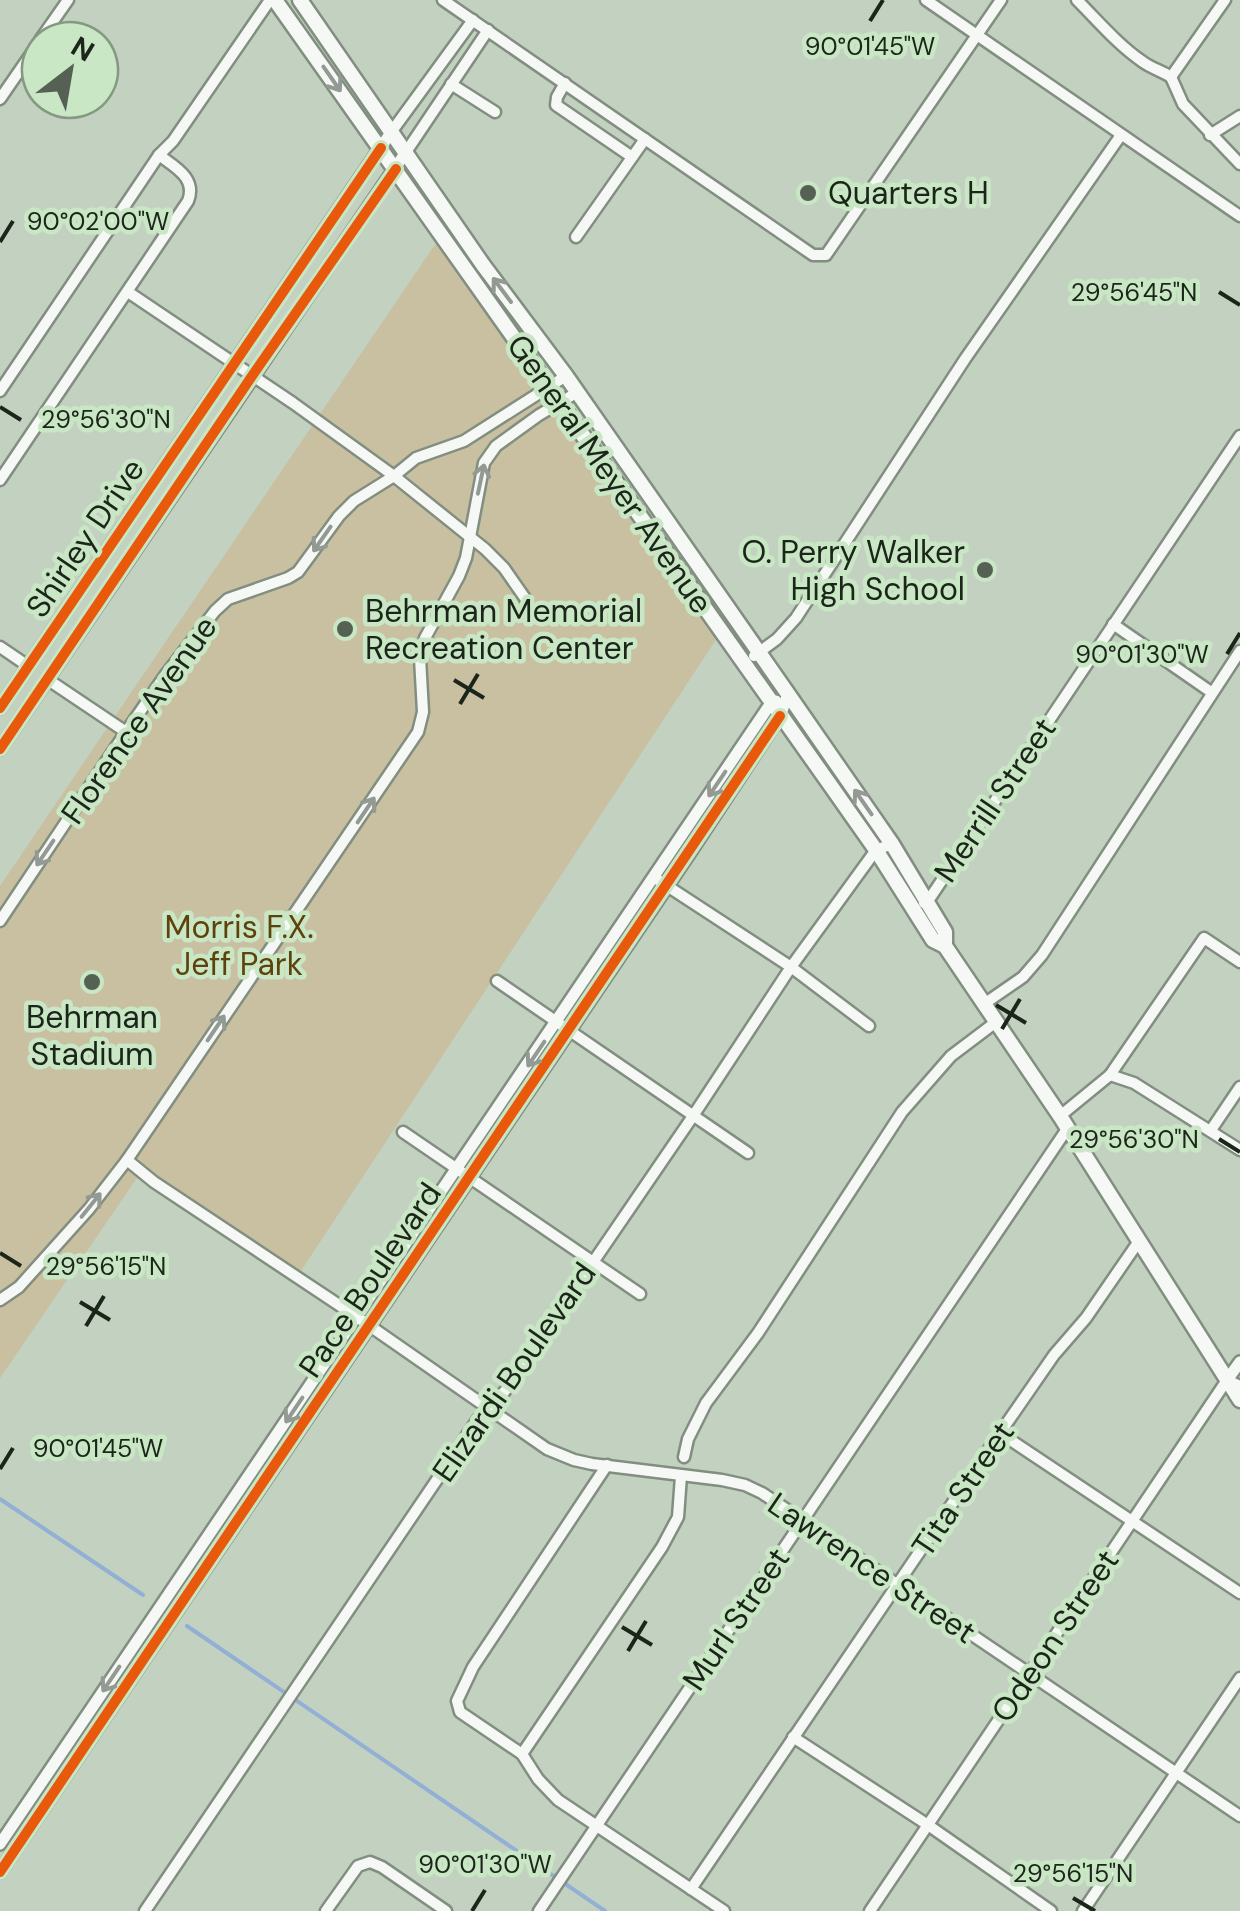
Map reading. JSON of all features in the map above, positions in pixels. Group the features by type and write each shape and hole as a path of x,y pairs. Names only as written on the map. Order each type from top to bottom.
{"main road":[{"name":"General Meyer Avenue","path":"273,0 876,850 933,940 945,946 1234,1383 1240,1400"},
{"name":"General Meyer Avenue","path":"300,0 892,844 945,932 945,946"}],"street":[{"path":"0,392 159,155 273,0"},
{"path":"444,0 813,255 826,254 1001,0"},
{"path":"926,0 1240,216"},
{"path":"1076,0 1126,49 1171,78 1183,104 1240,164"},
{"path":"1171,78 1225,0"},
{"name":"Shirley Drive","path":"0,708 392,130 473,20"},
{"name":"Shirley Drive","path":"0,749 488,30"},
{"path":"0,99 20,70"},
{"path":"452,84 495,112"},
{"path":"565,84 556,105 632,157"},
{"path":"1210,134 1240,116"},
{"path":"742,662 759,653 796,618 966,359 1121,135"},
{"path":"576,237 644,138"},
{"path":"0,480 188,201 192,192 190,182 159,155"},
{"path":"128,292 394,476 470,535 504,568 526,601"},
{"name":"Florence Avenue","path":"0,922 166,674 228,599 298,572 354,501 416,458 464,442 566,376"},
{"path":"0,1300 18,1287 89,1210 127,1160 418,732 423,712 420,658 425,638 466,558 484,463 496,446 576,394"},
{"name":"Merrill Street","path":"913,909 928,901 1240,436"},
{"path":"1113,624 1211,692"},
{"path":"0,647 126,732"},
{"path":"984,1004 1023,977 1042,955 1240,650"},
{"name":"Pace Boulevard","path":"0,1844 655,878 788,694"},
{"name":"Pace Boulevard","path":"0,1872 667,886 776,710"},
{"path":"876,850 892,844"},
{"name":"Elizardi Boulevard","path":"145,1911 478,1419 505,1390 791,966 876,850"},
{"path":"655,878 791,966 869,1026"},
{"name":"Murl Street","path":"539,1911 803,1520 1064,1122 1110,1075 1204,938 1240,962"},
{"path":"497,982 748,1154"},
{"path":"684,1457 688,1439 706,1403 758,1334 902,1112 951,1056 996,1022"},
{"path":"1110,1075 1134,1083 1240,1150"},
{"path":"1211,1130 1240,1087"},
{"path":"402,1132 640,1294"},
{"name":"Lawrence Street","path":"127,1160 547,1449 574,1460 745,1485 780,1504 1240,1816"},
{"name":"Tita Street","path":"691,1889 1000,1433 1139,1240"},
{"name":"Odeon Street","path":"870,1911 1132,1522 1234,1383 1240,1362"},
{"path":"1000,1433 1240,1592"},
{"path":"264,1454 276,1462"},
{"path":"607,1465 479,1658 457,1701 460,1712 522,1754 549,1792 724,1911"},
{"path":"522,1754 662,1547 678,1517 682,1476"},
{"path":"147,1626 159,1634"},
{"path":"1082,1911 1240,1678"},
{"path":"793,1737 1051,1911"},
{"path":"58,1758 70,1767"},
{"path":"326,1911 358,1866 367,1862 378,1864 446,1911"}],"green space":[{"name":"Morris F.X. Jeff Park","path":"436,243 721,632 297,1277 141,1172 0,1378 0,886"}],"waterway":[{"path":"0,1499 143,1595"},
{"path":"187,1626 605,1911"}],"cycle path":[{"path":"0,708 381,148"},
{"path":"0,749 396,169"},
{"path":"0,1872 780,716"}],"place":[{"name":"Quarters H","path":"808,193"},
{"name":"O. Perry Walker High School","path":"985,570"},
{"name":"Behrman Memorial Recreation Center","path":"345,629"},
{"name":"Behrman Stadium","path":"92,982"}]}
